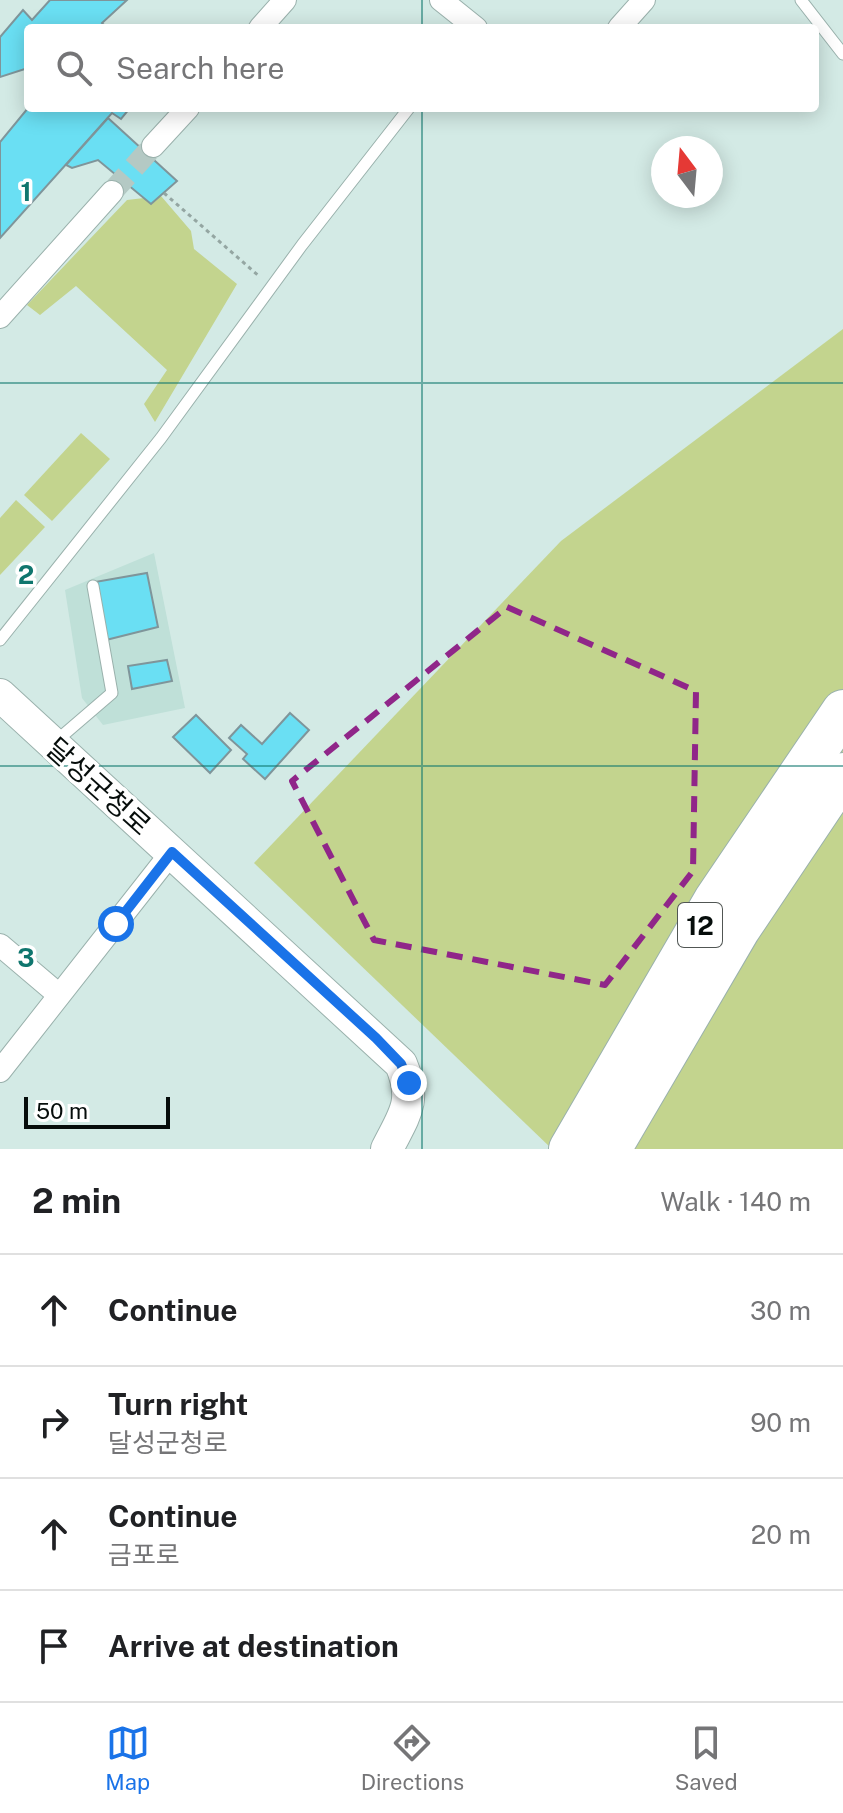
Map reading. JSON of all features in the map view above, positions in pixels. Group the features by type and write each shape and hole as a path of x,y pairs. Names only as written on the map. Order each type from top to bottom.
{"highway":[{"name":"12","path":"570,1149 715,900 843,711"},
{"name":"12","path":"610,1149 739,929 843,774"}],"street":[{"path":"264,24 285,0"},
{"path":"441,0 469,24"},
{"path":"623,24 644,0"},
{"path":"153,146 184,112"},
{"path":"0,317 112,192"},
{"name":"달성군청로","path":"0,695 401,1064 409,1083 410,1104 387,1149"},
{"path":"0,1071 172,852"},
{"path":"0,945 59,995"}],"lane":[{"path":"801,0 843,54"},
{"path":"0,640 161,438 271,287 406,112"},
{"path":"53,744 112,693 93,586"}],"path":[{"path":"164,193 271,287"}],"highlighted area":[{"path":"507,607 696,691 693,871 605,985 374,940 292,781"}],"shaded area":[{"path":"154,553 185,708 103,725 82,698 65,590"}],"green space":[{"path":"161,196 191,231 194,249 237,284 155,422 144,404 167,370 76,286 40,315 27,305 127,200"},
{"path":"843,329 843,1149 552,1149 254,863 561,541"},
{"path":"81,433 110,459 52,521 24,495"},
{"path":"16,500 45,527 0,575 0,518"}],"building":[{"path":"50,0 127,0 103,24 24,24 24,69 0,77 0,37 23,10 32,20"},
{"path":"25,112 127,112 121,119 112,113 0,238 0,142"},
{"path":"108,118 177,181 151,204 98,160 72,168 66,165"},
{"path":"147,573 158,627 106,640 95,582"},
{"path":"167,660 172,681 132,689 128,666"},
{"path":"290,713 309,730 265,779 243,759 247,754 229,738 241,725 262,744"},
{"path":"196,715 231,750 210,773 173,737"}],"tunnel":[{"path":"112,192 153,146"}],"route":[{"path":"116,924 172,852 376,1038 401,1064 409,1083"}]}
